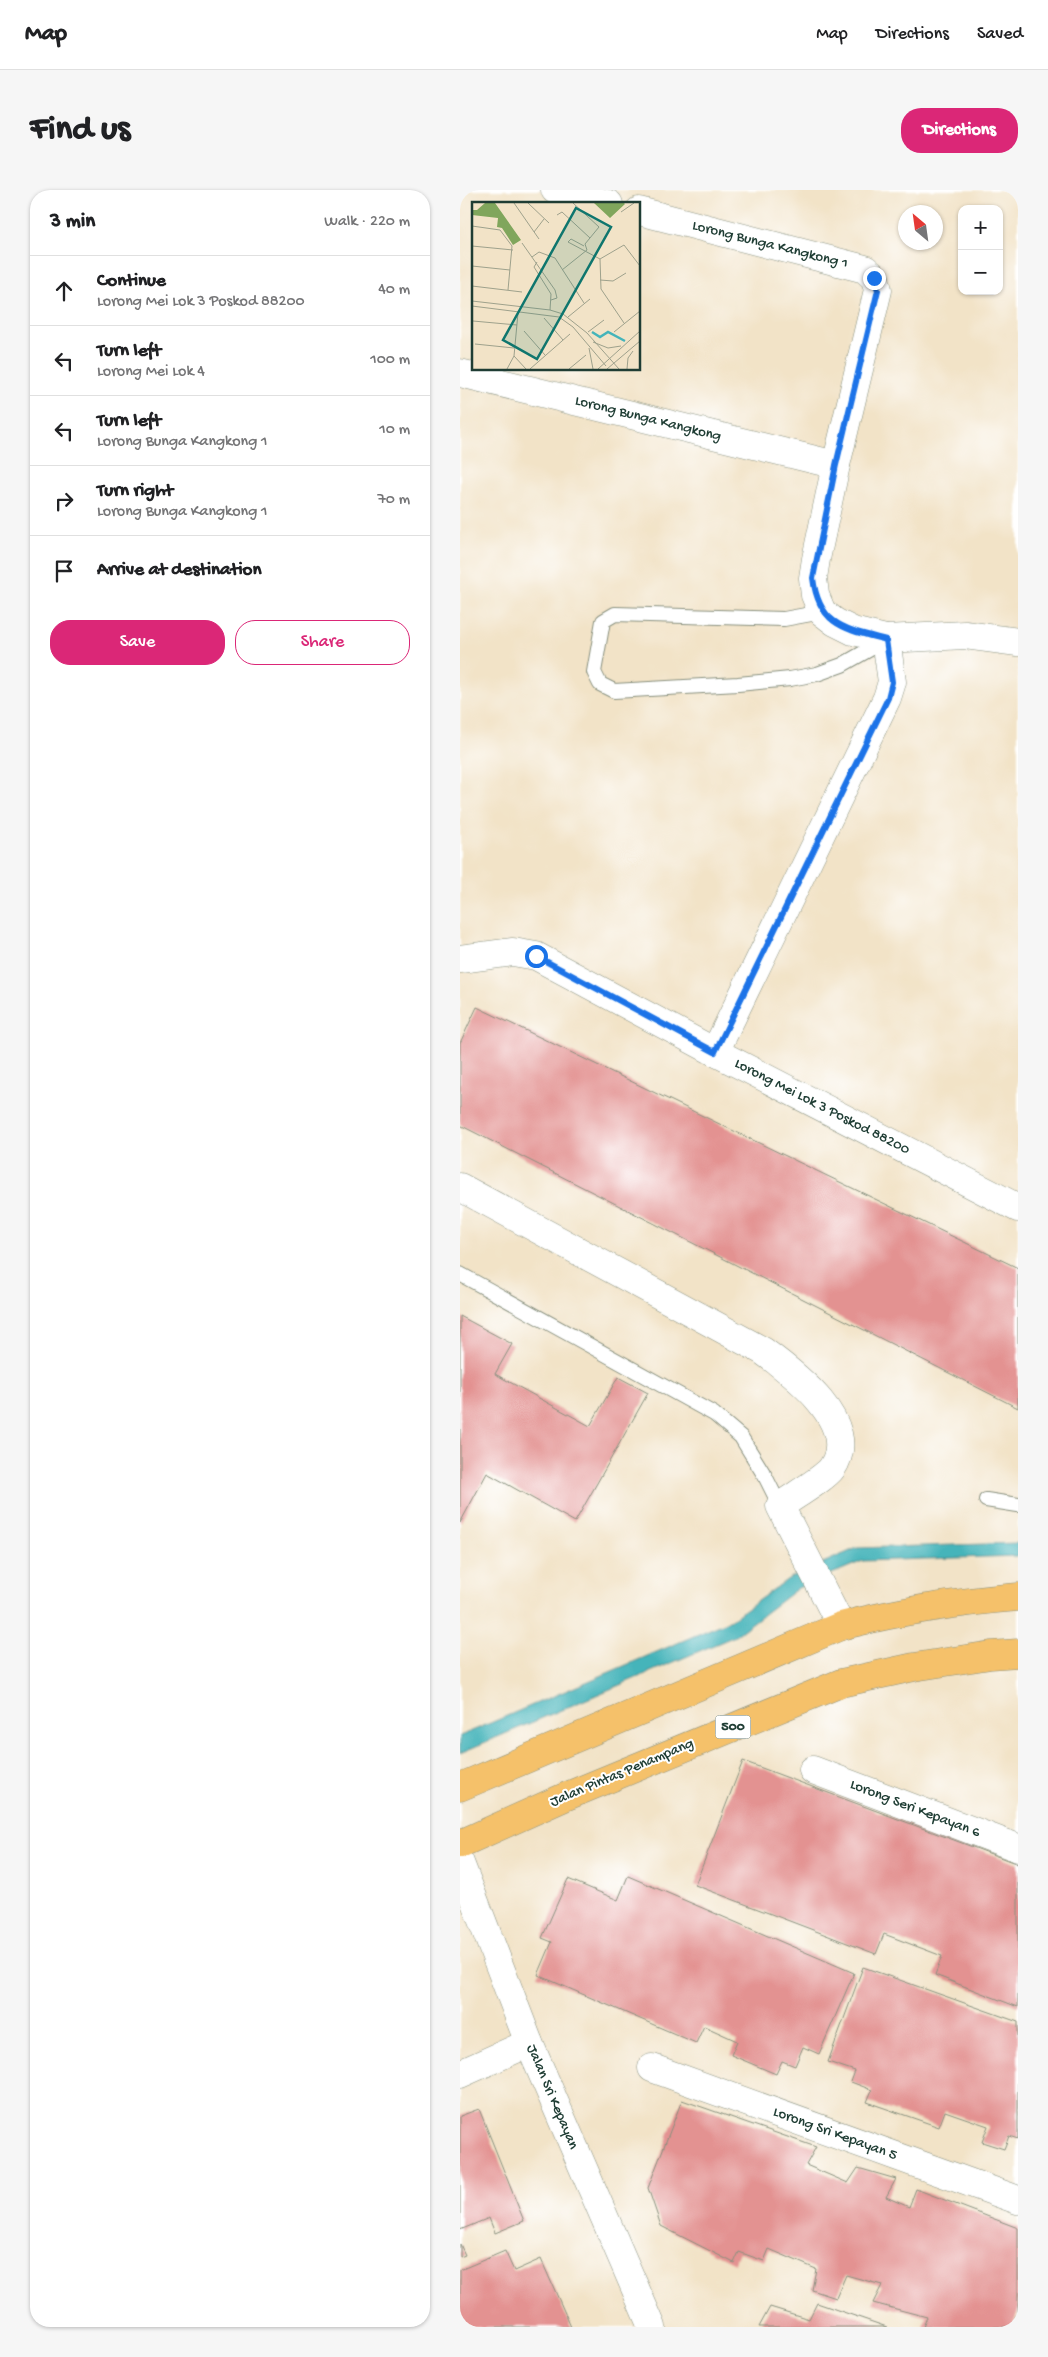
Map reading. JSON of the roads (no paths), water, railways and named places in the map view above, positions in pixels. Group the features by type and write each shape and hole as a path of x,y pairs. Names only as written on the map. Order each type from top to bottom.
{"main road":[{"path":"460,1787 841,1626 893,1613 949,1603 1018,1597"},
{"name":"Jalan Pintas Penampang","path":"460,1844 567,1796 841,1683 914,1667 991,1655 1018,1653"}],"street":[{"path":"555,190 601,202"},
{"name":"Lorong Bunga Kangkong 1","path":"640,211 866,269 874,278 878,290 836,465 813,578 815,595 822,612"},
{"name":"Lorong Bunga Kangkong","path":"460,373 836,465"},
{"path":"822,612 835,622 853,631 886,640 965,635 1018,642"},
{"path":"715,1052 888,698 892,682 886,640"},
{"name":"Lorong Mei Lok 3 Poskod 88200","path":"460,959 513,952 536,956 715,1052 1018,1208"},
{"path":"460,1187 731,1332 763,1351 797,1376 819,1400 833,1421 840,1445 832,1468 780,1506 841,1626"},
{"name":"Lorong Seri Kepayan 6","path":"812,1770 1018,1848"},
{"name":"Jalan Sri Kepayan","path":"460,1863 529,2044 652,2327"},
{"path":"460,2074 529,2044"},
{"name":"Lorong Sri Kepayan 5","path":"652,2068 1018,2200"}],"lane":[{"path":"822,612 784,619 615,614 604,621 594,672 600,684 614,690 738,684 790,679 817,674 842,665 886,640"},
{"path":"460,1274 714,1414 741,1436 780,1506"},
{"path":"986,1500 1018,1505"}],"water":[{"path":"1018,1543 1018,1556 863,1561 798,1588 735,1636 460,1753 460,1736 729,1621 791,1577 857,1548"}]}
